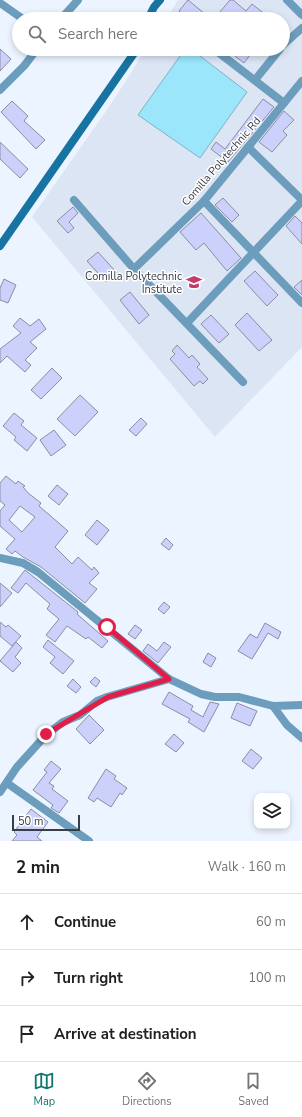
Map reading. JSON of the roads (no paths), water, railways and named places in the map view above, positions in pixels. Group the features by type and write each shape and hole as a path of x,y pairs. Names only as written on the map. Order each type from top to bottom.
{"main road":[{"path":"152,12 160,0"},
{"path":"0,246 132,56"}],"street":[{"path":"67,12 78,0"},
{"path":"287,0 302,15"},
{"path":"0,3 13,12"},
{"path":"290,39 302,28"},
{"path":"0,90 24,66 32,56"},
{"path":"223,56 284,103"},
{"path":"255,80 274,56"},
{"name":"Comilla Polytechnic Rd","path":"134,269 204,201 302,80"},
{"path":"187,323 302,200 248,147"},
{"path":"74,200 134,269 243,382"},
{"path":"204,201 302,303"},
{"path":"0,558 23,563 38,572 169,679 201,694 215,697 240,697 273,706 302,705"},
{"path":"0,792 18,767 46,734 64,722 80,715 97,701 169,679"},
{"path":"273,706 287,725 302,738"},
{"path":"7,783 89,841"}],"water":[{"path":"180,56 200,56 247,92 200,158 138,115"}],"place":[{"name":"Comilla Polytechnic Institute","path":"194,282"}]}
